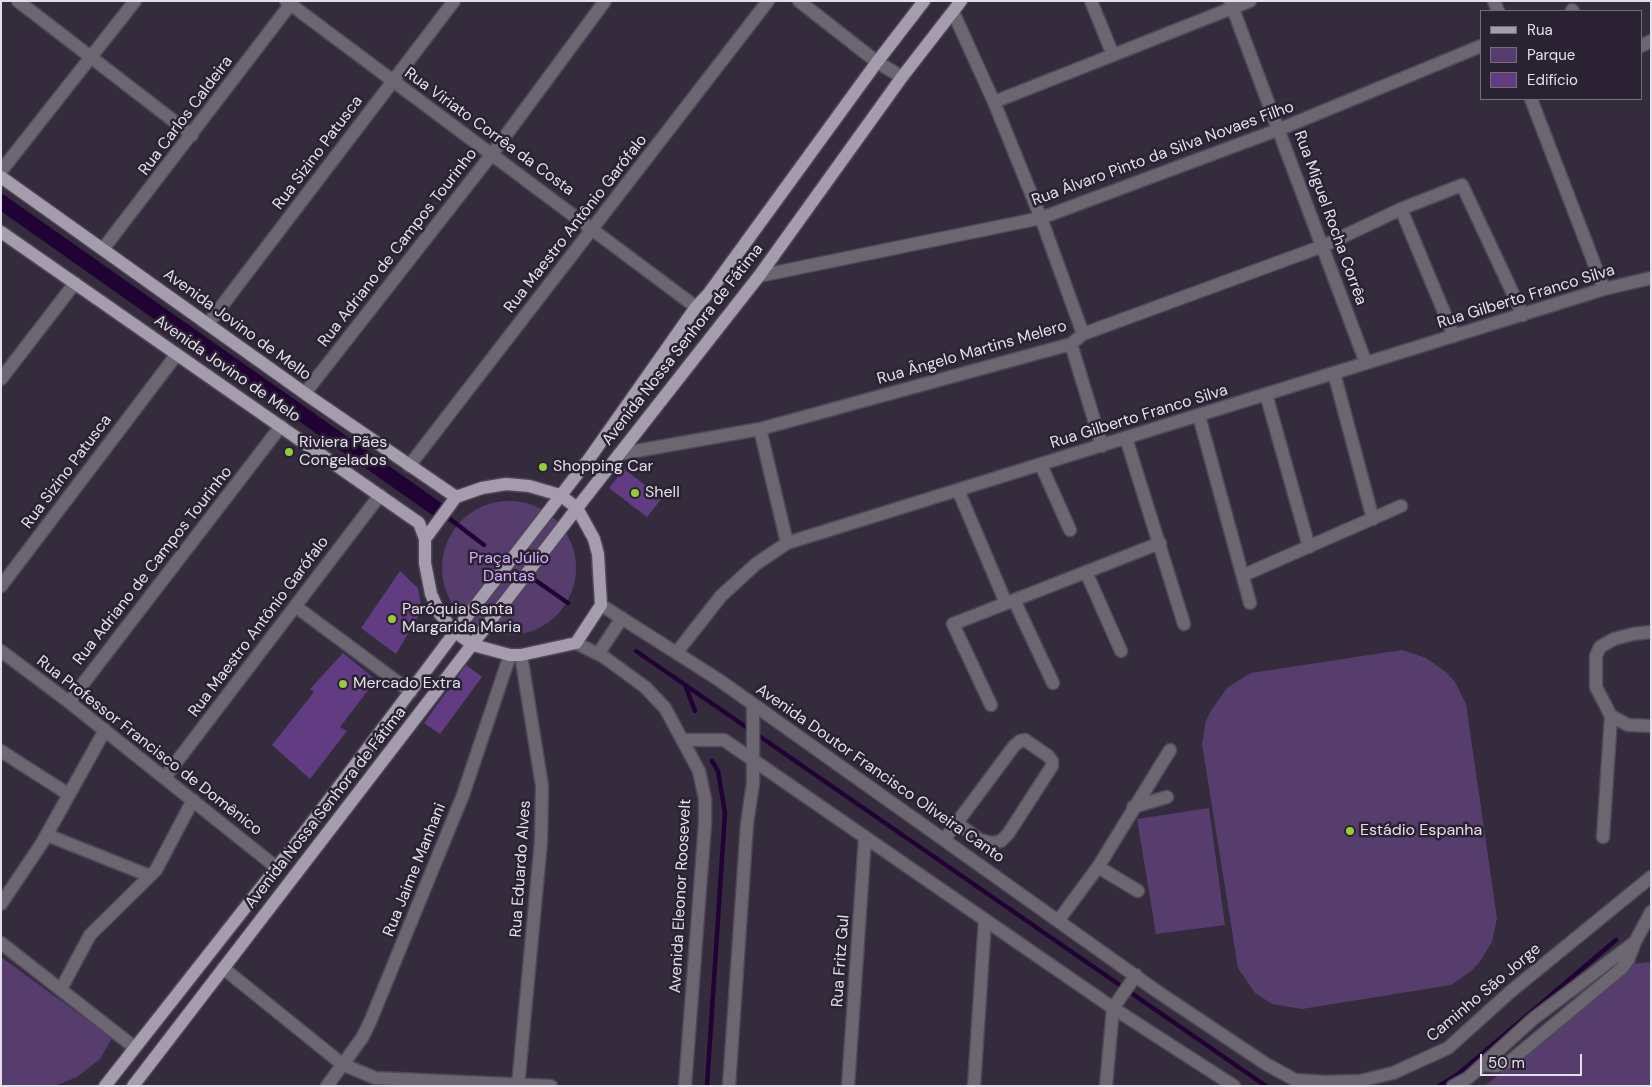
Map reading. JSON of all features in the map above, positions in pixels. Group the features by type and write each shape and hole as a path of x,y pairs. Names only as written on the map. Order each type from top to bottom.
{"main road":[{"name":"Avenida Nossa Senhora de Fátima","path":"105,1086 276,867 589,459 696,307 709,293 877,62 924,1"},
{"name":"Avenida Nossa Senhora de Fátima","path":"134,1086 577,508 759,276 902,77 961,1"},
{"name":"Avenida Jovino de Mello","path":"1,177 409,466 453,501"},
{"name":"Avenida Jovino de Melo","path":"1,232 419,523 425,539"},
{"path":"506,484 529,486 560,495 577,508 594,539 598,562 601,605 576,642 515,655 473,645 455,632 440,614 431,594 425,563 425,539 453,501 482,488 506,484"}],"street":[{"path":"18,1 192,135"},
{"path":"1,171 92,58 135,1"},
{"name":"Rua Sizino Patusca","path":"208,324 454,1"},
{"name":"Rua Adriano de Campos Tourinho","path":"304,393 492,154 605,1"},
{"name":"Rua Maestro Antônio Garófalo","path":"409,466 594,229 768,1"},
{"path":"800,1 877,62 902,77"},
{"path":"1091,1 1112,56"},
{"path":"994,102 1112,56 1231,5 1250,1"},
{"name":"Rua Viriato Corrêa da Costa","path":"290,2 696,307"},
{"name":"Rua Carlos Caldeira","path":"103,249 192,135 290,2"},
{"name":"Rua Miguel Rocha Corrêa","path":"1231,5 1280,129 1366,363"},
{"path":"953,12 994,102 1041,218 1083,334"},
{"name":"Rua Álvaro Pinto da Silva Novaes Filho","path":"759,276 1041,218 1280,129 1480,46"},
{"path":"1531,100 1604,289"},
{"name":"Rua Ângelo Martins Melero","path":"619,454 760,429 1072,344 1083,334 1323,246 1462,184 1523,315"},
{"path":"1401,210 1454,336"},
{"name":"Rua Gilberto Franco Silva","path":"677,652 721,596 756,564 787,543 1604,289 1651,278"},
{"path":"1,379 75,283"},
{"path":"1072,344 1102,446"},
{"name":"Rua Sizino Patusca","path":"1,586 176,354"},
{"path":"1334,373 1373,519"},
{"path":"1266,394 1308,547"},
{"path":"1199,416 1244,575 1250,603"},
{"name":"Rua Adriano de Campos Tourinho","path":"69,702 281,426"},
{"path":"760,429 787,543"},
{"path":"1126,438 1184,624"},
{"path":"1042,464 1070,530"},
{"path":"958,490 1010,602 1053,682"},
{"name":"Rua Maestro Antônio Garófalo","path":"165,777 380,495"},
{"path":"1244,575 1402,506"},
{"path":"991,705 953,624 1160,543"},
{"path":"1086,572 1121,651"},
{"name":"Avenida Doutor Francisco Oliveira Canto","path":"601,605 677,652 754,709 944,840 1135,977"},
{"path":"295,606 411,692"},
{"path":"598,654 622,618"},
{"path":"1603,837 1611,716 1596,687 1596,656 1600,647 1614,639 1651,632"},
{"name":"Avenida Eleonor Roosevelt","path":"576,642 598,654 646,687 665,708 684,740 699,771 705,799 705,815 686,1086"},
{"name":"Rua Professor Francisco de Domênico","path":"1,651 165,777 276,867"},
{"name":"Rua Jaime Manhani","path":"327,1086 362,1038 370,1022 463,795 515,655"},
{"name":"Rua Eduardo Alves","path":"515,655 542,786 541,840 518,1085"},
{"path":"729,1086 747,824 752,803 754,709"},
{"path":"1611,716 1628,725 1651,726"},
{"path":"1,904 47,835 104,730"},
{"path":"684,740 724,740 1113,1008 1234,1086"},
{"path":"944,840 957,823 1020,742 1024,740 1048,756 1052,761 1052,766 1001,842 992,843 980,840 957,823"},
{"path":"1058,921 1098,867 1132,807 1170,750"},
{"path":"1,752 68,794"},
{"path":"1132,807 1167,797"},
{"path":"61,989 90,935 156,870 193,800"},
{"path":"47,835 150,876"},
{"name":"Rua Fritz Gul","path":"848,1086 865,838"},
{"path":"1098,867 1138,891"},
{"name":"Caminho São Jorge","path":"1135,977 1220,1034 1295,1080 1325,1082 1360,1081 1393,1073 1448,1048 1510,992 1651,877"},
{"path":"1483,1065 1497,1066 1508,1062 1622,968 1628,960 1634,942 1651,912"},
{"path":"974,1086 985,920"},
{"path":"1453,1086 1468,1078 1533,1019 1634,942"},
{"path":"1,944 134,1047"},
{"path":"223,968 342,1064 375,1082 551,1086"},
{"path":"1106,1086 1113,1008 1135,977"}],"green space":[{"name":"Praça Júlio Dantas","path":"509,501 535,506 557,520 571,542 576,568 571,594 557,616 535,630 509,635 483,630 461,616 447,594 442,568 447,542 461,520 483,506"},
{"name":"Estádio Espanha","path":"1402,650 1426,658 1446,672 1455,682 1466,704 1497,918 1492,942 1479,963 1451,985 1302,1009 1272,1004 1255,993 1238,968 1202,744 1206,721 1228,687 1251,673"},
{"path":"1209,808 1225,925 1156,934 1137,819"},
{"path":"1,957 112,1038 100,1059 77,1077 57,1085 1,1086"},
{"path":"1651,962 1651,1086 1485,1086 1632,964"}],"building":[{"name":"Shell","path":"624,469 662,498 647,517 609,488"},
{"name":"Paróquia Santa Margarida Maria","path":"400,571 418,588 422,610 396,654 361,628"},
{"path":"343,653 376,680 340,727 347,731 310,779 272,745 314,692 310,689"},
{"path":"466,665 482,677 440,734 424,723"}],"waterway":[{"path":"1,202 441,512"},
{"path":"446,516 484,545"},
{"path":"535,580 568,603"},
{"path":"636,651 1266,1086"},
{"path":"686,687 695,711"},
{"path":"707,1086 725,813 718,771 712,761"},
{"path":"1439,1086 1457,1075 1616,940"}],"place":[{"name":"Riviera Pães Congelados","path":"289,452"},
{"name":"Shopping Car","path":"543,467"},
{"name":"Shell","path":"635,493"},
{"name":"Paróquia Santa Margarida Maria","path":"392,619"},
{"name":"Mercado Extra","path":"343,684"},
{"name":"Estádio Espanha","path":"1350,831"}]}
